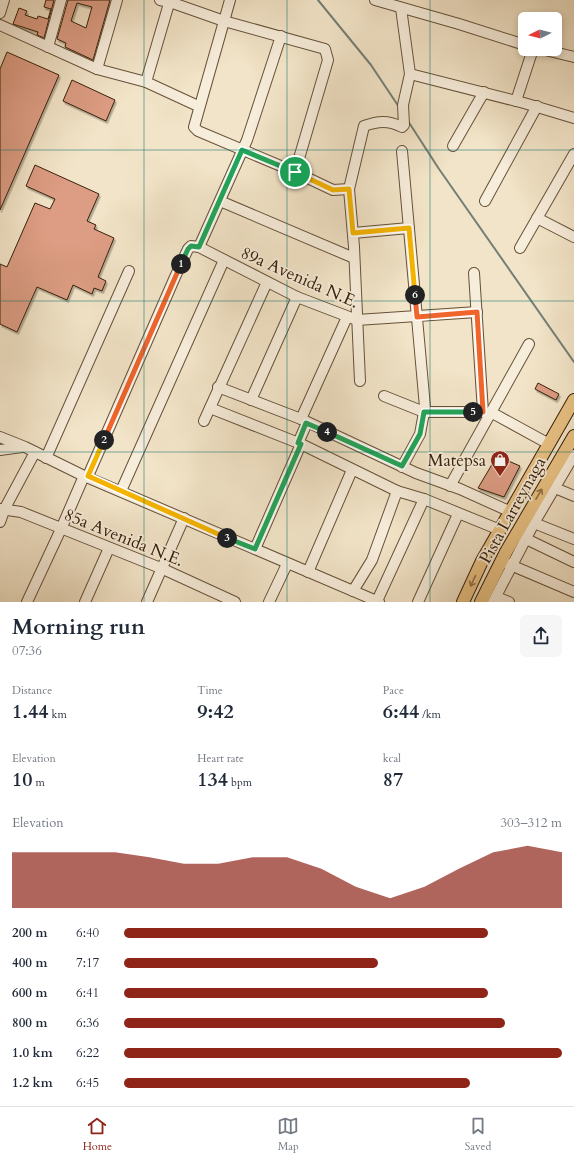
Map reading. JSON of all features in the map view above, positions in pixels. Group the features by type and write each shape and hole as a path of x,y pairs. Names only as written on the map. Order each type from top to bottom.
{"main road":[{"name":"Pista Larreynaga","path":"463,602 482,561 549,444 570,414 574,400"},
{"path":"557,463 558,457 574,429"},
{"name":"Pista Larreynaga","path":"481,602 530,521 557,463 573,440"},
{"path":"500,530 499,546 507,559"}],"street":[{"path":"0,13 4,0"},
{"path":"48,47 61,0"},
{"path":"97,69 117,0"},
{"path":"230,0 198,106 194,127 198,132 295,172 333,190 349,189"},
{"path":"375,0 395,4 518,43"},
{"path":"146,82 167,1 224,21 325,49 328,60 295,172"},
{"path":"360,381 353,233 349,189 364,126 377,121 392,122 402,126 404,125 403,105 410,74 395,4"},
{"path":"0,26 97,69 146,82 198,106"},
{"path":"27,602 86,476 188,249 191,246 199,247 220,202 242,150 282,36"},
{"path":"562,54 574,57"},
{"path":"516,100 531,56"},
{"path":"410,74 516,100 574,118"},
{"path":"453,146 484,92"},
{"path":"486,201 537,106"},
{"path":"402,151 424,412 420,434 402,466"},
{"path":"520,248 574,154"},
{"path":"220,202 354,258"},
{"path":"537,218 574,237"},
{"path":"353,233 409,228"},
{"name":"89a Avenida N.E.","path":"199,247 297,297 357,320 477,312"},
{"path":"121,491 224,260"},
{"path":"46,458 129,271"},
{"path":"474,273 486,413"},
{"path":"204,421 218,387 267,282"},
{"path":"251,400 297,297"},
{"path":"255,549 300,443 304,421 347,317"},
{"path":"450,486 486,413 529,344"},
{"path":"218,387 304,421 402,466 511,512"},
{"path":"384,396 424,412 486,413 531,433 549,444"},
{"path":"210,408 300,443 352,470 398,491 424,499 500,530"},
{"path":"0,437 25,447 86,476 378,602 424,499"},
{"path":"0,450 25,447"},
{"path":"0,522 3,508 35,452"},
{"path":"574,455 555,488 530,521 574,539"},
{"path":"308,572 352,470"},
{"path":"555,488 574,496"},
{"path":"353,591 372,560 398,491"},
{"name":"85a Avenida N.E.","path":"3,508 21,512 163,569 215,598 235,602"},
{"path":"418,602 458,514"},
{"path":"147,602 163,569 184,518"},
{"path":"521,536 574,562"},
{"path":"85,602 109,548"},
{"path":"509,602 494,600 507,559 574,592"},
{"path":"269,602 288,564"}],"building":[{"path":"46,0 54,0 44,38 37,35 38,32 13,24 19,8 27,11 25,15 37,19 38,16 48,19 51,9 44,7"},
{"path":"68,0 110,0 93,60 65,47 66,43 57,39","holes":["77,3 92,7 86,28 71,21"]},
{"path":"7,52 59,75 0,210 0,69"},
{"path":"72,80 115,100 106,121 63,101"},
{"path":"35,165 99,194 87,221 96,225 94,229 114,238 98,277 106,281 102,291 94,288 92,294 73,285 67,300 37,287 17,332 0,324 0,264 7,267 35,203 50,209 55,199 26,186"},
{"path":"538,383 559,394 556,400 535,389"},
{"name":"Matepsa","path":"497,456 520,466 504,497 478,488"}],"waterway":[{"path":"318,0 371,65 399,107"},
{"path":"408,121 439,169 574,362"}],"place":[{"name":"Matepsa","path":"500,477"}],"route":[{"path":"242,150 295,172 333,190 349,189 353,233 409,228 417,317 477,312 483,412 424,412 420,434 402,466 306,423 298,443 301,444 255,549 231,540 88,476 188,249 191,246 199,247 242,150"}]}
